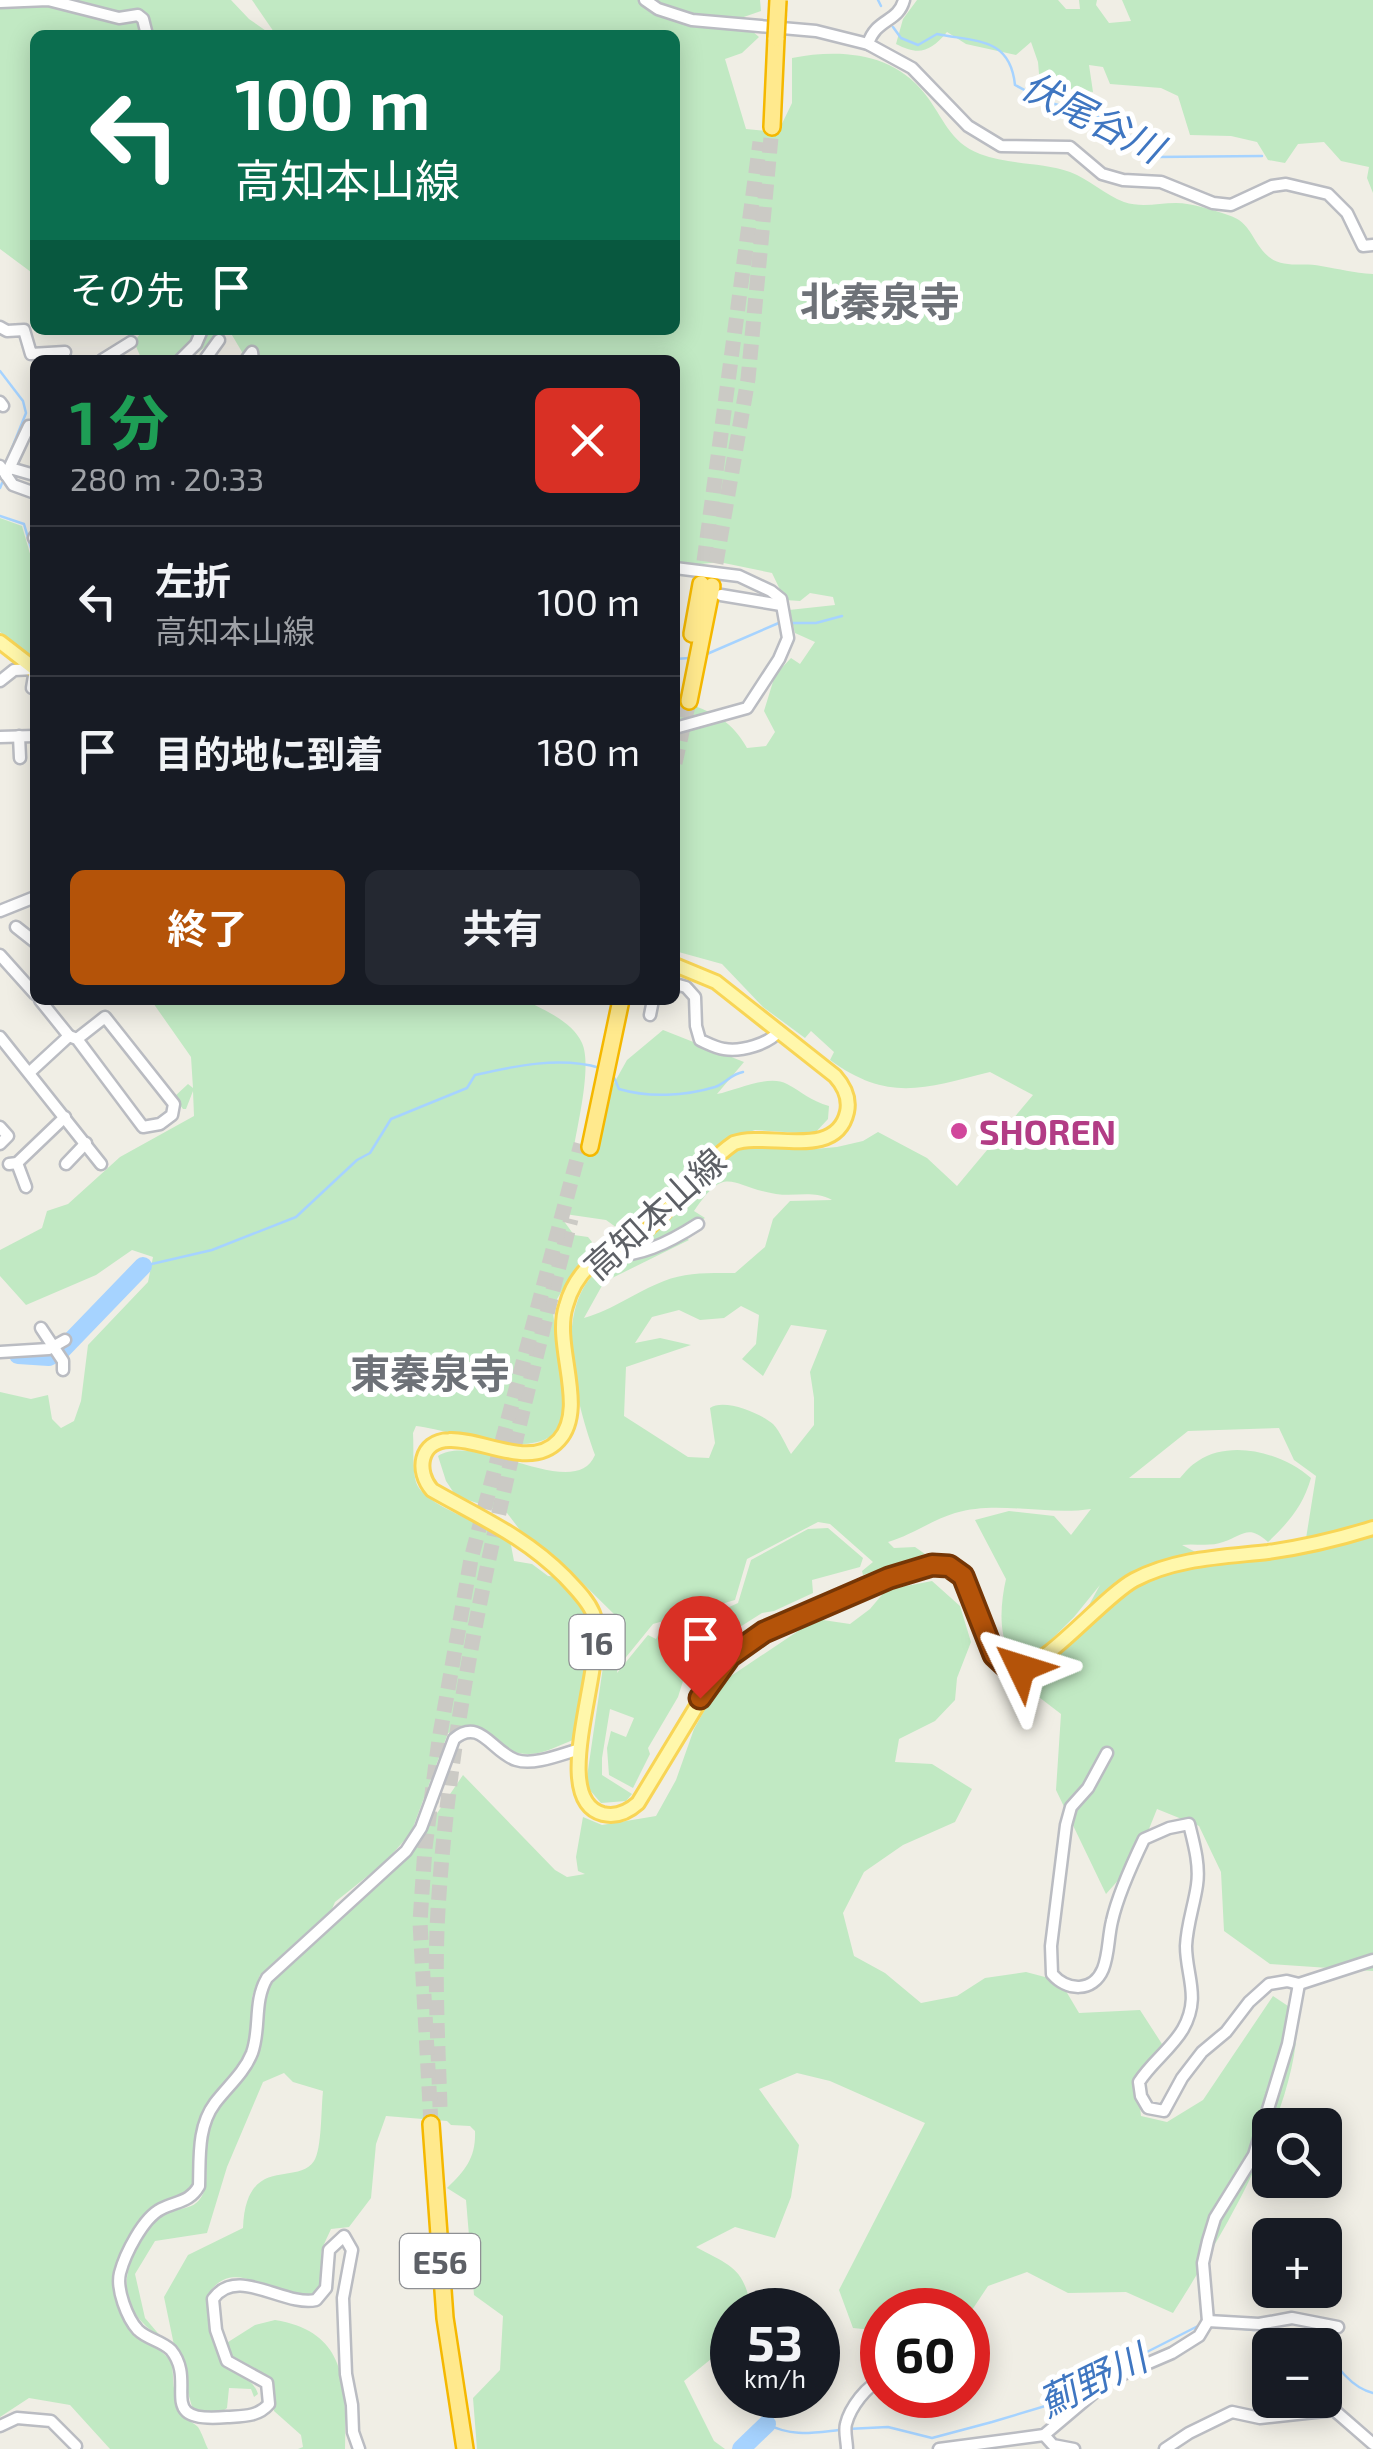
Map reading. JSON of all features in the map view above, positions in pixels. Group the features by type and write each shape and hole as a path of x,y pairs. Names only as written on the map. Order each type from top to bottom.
{"highway":[{"path":"770,0 772,38"},
{"path":"767,127 778,0"},
{"path":"685,699 711,588"},
{"path":"612,1005 587,1137 620,1005"},
{"name":"E56","path":"436,2124 445,2318 468,2449"}],"main road":[{"path":"0,642 30,666"},
{"name":"高知本山線","path":"680,967 716,982 840,1082 847,1099 844,1121 831,1134 817,1140 754,1138 734,1143 643,1232 603,1255 578,1280 562,1324 571,1414 561,1439 538,1453 448,1440 431,1446 421,1462 424,1480 432,1490 521,1538 554,1566 592,1610 598,1641 578,1781 596,1811 607,1815 627,1811 638,1803 714,1676 746,1643 920,1566 944,1565 963,1576 994,1655 1008,1668 1021,1668 1044,1655 1124,1586 1155,1570 1204,1558 1302,1547 1373,1528"}],"street":[{"path":"0,2 48,0 118,18 138,15 146,30"},
{"path":"645,0 692,20 816,31 868,44 912,68 968,126 1001,146 1070,147 1102,174 1161,182 1232,206 1272,186 1286,184 1328,194 1347,213 1363,246 1373,245"},
{"path":"868,44 878,24 896,16 904,0"},
{"path":"0,326 7,332 24,330 30,354 65,352"},
{"path":"185,355 200,335"},
{"path":"208,355 219,340"},
{"path":"110,355 131,342"},
{"path":"5,469 30,426"},
{"path":"5,469 30,474"},
{"path":"5,469 12,485 30,491"},
{"path":"680,569 738,576 771,591 780,599 788,636 779,660 747,708 680,727"},
{"path":"711,588 782,609"},
{"path":"0,680 14,670 30,670"},
{"path":"19,736 20,758"},
{"path":"0,738 30,736"},
{"path":"0,910 28,904"},
{"path":"16,926 30,938"},
{"path":"0,955 30,988"},
{"path":"680,985 695,997 700,1040 722,1050 736,1049 772,1040 779,1031"},
{"path":"30,1072 73,1037 104,1017 174,1104 172,1115 160,1124 143,1126 73,1037 44,1005"},
{"path":"650,1015 652,1005"},
{"path":"0,1036 101,1164"},
{"path":"26,1188 13,1164 65,1116"},
{"path":"0,1127 8,1136 0,1144"},
{"path":"66,1164 86,1143"},
{"path":"603,1255 618,1257 669,1242 698,1224"},
{"path":"42,1328 60,1348 64,1370"},
{"path":"0,1352 60,1348"},
{"path":"359,2449 353,2432 345,2355 344,2298 352,2250 344,2236 329,2250 326,2288 316,2300 296,2302 237,2285 226,2286 213,2299 216,2330 228,2361 267,2384 269,2404 254,2415 201,2420 187,2413 175,2357 169,2348 139,2330 121,2294 120,2273 140,2232 155,2214 186,2200 199,2186 201,2136 215,2104 251,2056 260,1992 267,1978 406,1851 421,1828 456,1736 475,1731 514,1760 528,1762 580,1749"},
{"path":"1107,1753 1088,1788 1071,1806 1066,1825 1051,1946 1052,1974 1061,1984 1072,1988 1083,1987 1097,1978 1112,1920 1144,1839 1189,1824 1198,1883 1187,1924 1192,1998 1182,2031 1139,2082 1148,2108 1164,2111 1202,2052 1226,2032 1269,1984 1299,1984 1373,1960"},
{"path":"1206,2326 1203,2264 1208,2241 1215,2218 1254,2156 1288,2044 1299,1984"},
{"path":"939,2449 1044,2435 1109,2380 1172,2353 1206,2326 1260,2324 1292,2318 1338,2327"},
{"path":"1311,2323 1315,2328"},
{"path":"847,2449 846,2429 860,2398"},
{"path":"1165,2449 1232,2412 1260,2418 1334,2410 1373,2444"},
{"path":"0,2426 16,2418 51,2421 76,2446"},
{"path":"1044,2435 1053,2445 1074,2449"}],"green space":[{"path":"0,0 231,0 265,30 30,30 30,271 0,249"},
{"path":"252,0 760,0 761,11 738,19 759,37 742,53 725,59 746,129 778,132 792,103 792,58 828,54 864,57 897,69 912,80 954,136 980,154 1070,172 1131,204 1182,203 1228,215 1247,228 1269,257 1281,263 1373,274 1373,1971 1270,1964 1224,1931 1221,1872 1199,1826 1157,1809 1137,1859 1106,1894 1056,1790 1061,1714 1018,1681 1066,1647 1100,1585 1045,1646 1031,1655 1009,1651 1001,1616 1006,1579 975,1520 1009,1511 1054,1516 1071,1535 1091,1509 988,1508 955,1513 888,1542 894,1548 915,1547 925,1554 863,1575 862,1571 873,1562 830,1524 818,1522 747,1559 735,1600 653,1624 617,1673 648,1635 656,1639 664,1623 703,1619 738,1603 751,1560 808,1529 828,1528 863,1558 860,1567 812,1580 813,1593 762,1613 705,1655 684,1678 678,1697 648,1748 650,1754 633,1788 609,1775 607,1748 611,1731 626,1737 634,1718 610,1709 602,1775 632,1794 626,1801 601,1803 588,1788 605,1653 617,1632 617,1617 557,1558 520,1530 507,1513 456,1496 438,1456 455,1451 476,1452 547,1470 568,1472 584,1468 595,1455 575,1382 572,1328 587,1282 608,1263 685,1237 689,1240 604,1282 584,1318 672,1278 735,1273 765,1247 773,1219 790,1201 832,1200 811,1194 776,1194 722,1182 694,1211 705,1218 672,1238 623,1252 650,1235 735,1150 759,1146 803,1150 837,1147 863,1141 878,1132 927,1158 957,1186 1033,1095 990,1072 908,1088 889,1087 851,1074 830,1060 834,1052 811,1031 805,1038 763,1007 722,964 680,952 680,701 725,722 747,748 766,746 775,732 764,711 775,675 791,658 800,664 815,642 795,633 789,610 835,605 833,597 810,593 800,601 785,600 772,573 719,562 680,566 680,355 241,355 232,335 680,335 680,30 273,30","holes":["741,1306 759,1315 756,1344 742,1359 763,1376 791,1325 827,1330 810,1372 814,1425 791,1454 773,1424 733,1406 710,1408 715,1443 709,1458 688,1457 624,1416 626,1367 691,1345 660,1338 635,1343 652,1317 679,1310 700,1320 724,1318","1279,1428 1294,1460 1316,1476 1304,1551 1207,1558 1182,1545 1218,1543 1251,1532 1268,1542 1294,1513 1311,1478 1272,1456 1226,1451 1198,1461 1180,1478 1129,1478 1188,1431"]},
{"path":"917,0 1058,0 1066,9 1080,9 1079,0 1097,0 1096,5 1109,23 1131,21 1122,0 1373,0 1373,193 1367,178 1369,167 1341,161 1324,142 1298,144 1285,163 1268,160 1257,142 1231,136 1190,135 1178,96 1161,88 1110,84 1103,67 1089,65 1093,92 1040,85 1031,42 1016,55 966,44 947,32 924,50 904,48 896,44 903,19"},
{"path":"139,335 216,335 192,355 140,355 134,342"},
{"path":"0,518 22,526 30,554 30,656 0,632"},
{"path":"155,1005 534,1005 578,1035 585,1053 585,1079 574,1147 597,1154 613,1085 627,1060 663,1030 744,1062 717,1094 780,1081 829,1106 828,1119 814,1134 755,1130 728,1139 642,1226 627,1235 606,1220 558,1213 574,1235 588,1237 592,1242 553,1312 564,1408 559,1428 546,1439 527,1444 504,1443 416,1426 414,1470 421,1490 443,1507 510,1540 514,1561 532,1564 548,1576 557,1577 583,1610 589,1622 591,1648 575,1739 528,1754 510,1750 474,1725 448,1733 411,1833 384,1863 335,1902 260,1975 252,1997 249,2049 199,2124 192,2184 185,2194 160,2204 148,2214 114,2275 114,2293 135,2337 170,2361 181,2412 198,2427 208,2449 110,2449 70,2405 29,2398 0,2417 0,1392 31,1399 48,1395 52,1419 61,1428 74,1421 81,1401 88,1345 148,1282 153,1257 132,1250 96,1275 26,1305 0,1276 0,1250 42,1228 47,1211 68,1204 120,1157 194,1116 193,1091 186,1109 174,1097 188,1084 193,1088 191,1057"},
{"path":"932,1581 960,1606 971,1642 957,1678 955,1700 935,1721 899,1739 895,1762 932,1764 972,1789 955,1822 903,1845 864,1872 843,1913 854,1956 885,1973 921,2003 957,1996 985,1978 1026,1972 1060,1981 1079,2013 1140,2010 1162,2044 1137,2079 1141,2116 1167,2122 1203,2100 1273,1996 1297,2012 1295,2048 1280,2108 1252,2108 1252,2174 1173,2313 1126,2292 1068,2293 1027,2272 987,2288 860,2288 860,2329 853,2328 840,2288 925,2123 830,2081 797,2073 759,2089 799,2145 791,2197 775,2238 735,2227 696,2247 734,2270 746,2288 710,2288 710,2360 684,2381 714,2441 725,2449 477,2449 473,2398 500,2370 503,2316 474,2295 466,2200 447,2188 468,2162 475,2131 470,2126 451,2125 447,2121 386,2116 376,2144 371,2198 349,2227 331,2229 322,2250 318,2290 303,2298 292,2297 254,2281 228,2278 211,2290 209,2317 218,2352 228,2368 251,2382 258,2394 254,2397 251,2389 229,2388 227,2408 223,2411 210,2414 193,2410 164,2297 188,2255 243,2228 246,2205 262,2181 296,2172 314,2161 320,2138 323,2091 293,2082 284,2073 263,2082 227,2167 207,2233 155,2241 135,2274 145,2318 162,2338 131,2307 127,2295 129,2270 155,2219 194,2205 203,2194 207,2133 216,2114 253,2064 259,2048 265,1997 282,1968 329,1921 406,1859 463,1775 555,1870 567,1877 585,1874 578,1871 576,1857 583,1817 602,1825 656,1816 676,1780 694,1729 719,1684 816,1619 850,1624 886,1590"},
{"path":"275,2320 299,2326 317,2336 330,2350 343,2384 345,2449 298,2449 303,2447 301,2435 274,2411 275,2394 270,2379 230,2357 225,2344 255,2325"}],"waterway":[{"name":"伏尾谷川","path":"878,0 881,6"},
{"name":"伏尾谷川","path":"893,27 901,38 918,45 937,34 989,44 1006,58 1015,85 1047,102 1097,115 1110,131 1133,136 1147,154 1155,157 1262,156"},
{"path":"0,371 23,401 26,413 6,463"},
{"path":"0,488 2,483"},
{"path":"0,516 24,524 30,545"},
{"path":"789,623 816,623 842,616"},
{"path":"707,654 781,622"},
{"path":"680,659 690,658"},
{"path":"143,1266 212,1250 296,1217 357,1160 370,1153 391,1119 467,1088 475,1075 554,1063 600,1068"},
{"path":"612,1073 619,1089 667,1095 715,1087 743,1072"},
{"path":"18,1355 49,1357 61,1351 143,1266"},
{"name":"薊野川","path":"1236,2328 1254,2330 1292,2323"},
{"name":"薊野川","path":"1299,2324 1311,2328"},
{"name":"薊野川","path":"847,2429 888,2427 932,2438 992,2422 1052,2404 1198,2326"},
{"name":"薊野川","path":"1342,2371 1373,2393"},
{"name":"薊野川","path":"767,2424 793,2432 839,2430"},
{"name":"薊野川","path":"741,2449 767,2424"}],"tunnel":[{"path":"712,586 748,379 772,127"},
{"path":"701,584 760,142"},
{"path":"680,741 689,701"},
{"path":"431,2124 420,1922 439,1740 471,1559 581,1144"},
{"path":"440,2107 437,1935 445,1822 457,1735 488,1562 571,1219"}],"place":[{"name":"SHOREN","path":"959,1131"}],"district":[{"name":"北秦泉寺","path":"880,300"},
{"name":"東秦泉寺","path":"430,1372"}],"route":[{"path":"700,1698 730,1656 764,1632 920,1566 949,1566 963,1576 994,1655 1008,1668 1021,1668"}]}
